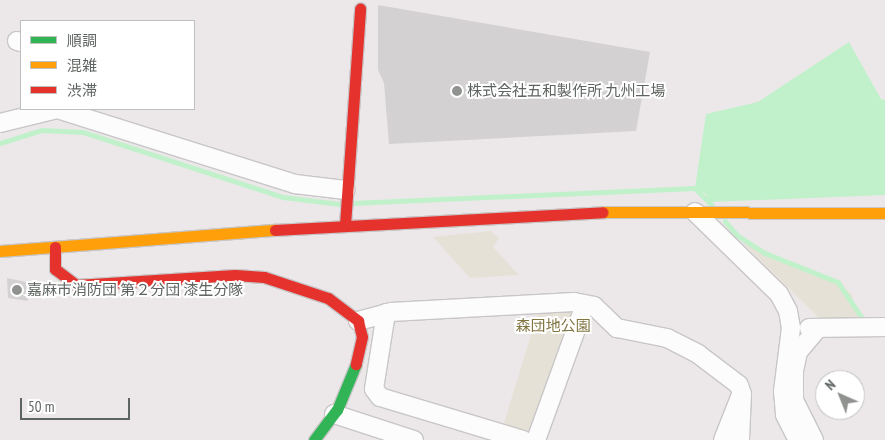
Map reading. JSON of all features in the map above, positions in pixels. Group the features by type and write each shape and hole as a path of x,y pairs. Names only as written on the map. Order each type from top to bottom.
{"street":[{"path":"345,224 360,9"},
{"path":"0,123 53,110"},
{"path":"60,110 295,184 346,190"},
{"path":"700,212 779,294 788,311 791,328 783,391 786,414 798,440"},
{"path":"0,251 345,224 700,212 885,213"},
{"path":"56,247 55,269 76,285 235,275 264,277 328,298 358,321 362,337 360,354 334,414 314,440"},
{"path":"358,321 386,313 574,302 594,306 616,328 656,333 698,354 739,385 742,394 740,440"},
{"path":"536,440 585,304"},
{"path":"386,313 374,389 380,397 523,440"},
{"path":"791,328 855,325 882,326"},
{"path":"814,440 794,400 794,371 798,352 818,328"},
{"path":"723,440 742,394"},
{"path":"334,414 414,440"}],"green space":[{"path":"729,229 788,264 838,282 852,295 859,320 830,322 817,316"},
{"path":"491,231 499,238 493,247 519,275 470,278 433,237"},
{"name":"森団地公園","path":"571,305 577,316 533,431 503,426 540,306"}],"shaded area":[{"path":"849,42 881,99 885,100 885,195 710,202 706,194 695,188 706,114 758,102"}],"building":[{"path":"378,5 650,52 636,131 389,144 384,83 378,70"},
{"name":"嘉麻市消防団 第２分団 漆生分隊","path":"7,278 26,282 28,301 8,298"}],"waterway":[{"path":"0,143 42,130 83,132 283,197 340,204"},
{"path":"352,203 695,188 712,205"},
{"path":"725,221 737,235 765,253 838,282 865,322"}],"traffic: fast":[{"path":"314,440 337,410 356,364"}],"traffic: slow":[{"path":"603,212 885,213"},
{"path":"0,251 275,230"}],"traffic: jam":[{"path":"345,225 360,9"},
{"path":"275,230 603,212"},
{"path":"55,247 55,269 76,285 235,275 264,277 328,298 358,321 362,337 356,364"}],"place":[{"name":"株式会社五和製作所 九州工場","path":"457,91"},
{"name":"嘉麻市消防団 第２分団 漆生分隊","path":"17,290"}]}
